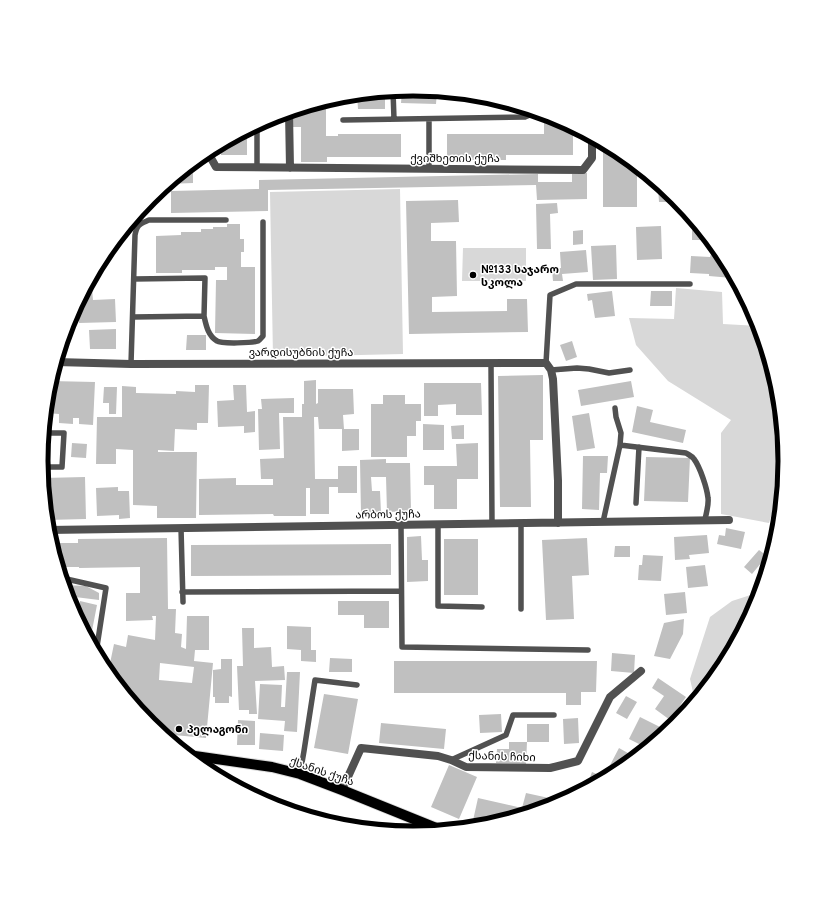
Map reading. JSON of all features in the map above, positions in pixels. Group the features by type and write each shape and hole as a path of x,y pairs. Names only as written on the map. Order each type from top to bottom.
{"main road":[{"name":"ქსანის ქუჩა","path":"199,757 272,767 300,774 429,825"}],"street":[{"path":"289,118 290,168"},
{"name":"ქვიშხეთის ქუჩა","path":"211,158 216,168 583,170 592,158 592,143"},
{"name":"ვარდისუბნის ქუჩა","path":"61,362 131,364 546,363"},
{"path":"546,363 551,370 553,387 558,481 558,523"},
{"name":"არბოს ქუჩა","path":"55,530 729,520"},
{"name":"ქსანის ჩიხი","path":"342,790 361,748 438,756 466,767 550,768 578,761 610,696 641,671"}],"lane":[{"path":"393,97 394,119"},
{"path":"343,120 525,117 530,115"},
{"path":"429,119 429,169"},
{"path":"257,132 257,168"},
{"path":"131,364 136,228 140,223 149,220 226,220"},
{"path":"134,279 205,278 204,316 211,336 216,341 222,343 259,341 262,336 263,222"},
{"path":"546,363 550,295 576,284 690,284"},
{"path":"133,317 204,316"},
{"path":"491,363 492,524"},
{"path":"551,370 577,368 609,373 630,370"},
{"path":"603,522 620,445 621,434 615,408"},
{"path":"48,467 62,467 64,434 49,433"},
{"path":"620,445 686,453 691,455 701,474 708,499 705,520"},
{"path":"636,503 638,447"},
{"path":"521,523 521,609"},
{"path":"438,524 438,606 482,607"},
{"path":"401,525 402,647 588,650"},
{"path":"180,528 183,602"},
{"path":"67,579 106,588 97,644"},
{"path":"182,592 401,591"},
{"path":"300,774 315,680 357,685"},
{"path":"451,760 506,735 513,715 554,715"}],"shaded area":[{"path":"400,189 403,354 273,357 270,192"},
{"path":"463,248 526,248 526,281 462,281"},
{"path":"676,288 722,292 723,324 752,326 766,367 775,413 778,461 777,485 776,501 769,523 721,514 721,433 731,420 668,381 636,345 629,318 674,319"},
{"path":"753,594 729,644 703,683 693,694 690,679 710,617 732,601"}],"building":[{"path":"402,96 437,97 436,104 401,103"},
{"path":"385,97 385,109 358,109 357,100"},
{"path":"326,106 326,136 338,136 338,134 401,134 401,157 327,157 327,162 301,162 301,127 291,127 291,117"},
{"path":"544,120 562,128 562,130 573,134 573,155 506,155 506,160 447,160 447,134 544,134"},
{"path":"247,137 247,155 221,155 221,151"},
{"path":"603,150 637,173 637,207 603,207"},
{"path":"193,170 193,183 176,184"},
{"path":"587,173 587,199 537,200 536,185 268,190 268,211 171,213 171,191 259,189 259,180 538,174 538,182 572,182 572,174"},
{"path":"658,191 670,202 659,202"},
{"path":"458,200 459,222 431,223 431,241 456,241 457,296 432,297 432,312 507,311 507,299 527,299 528,332 409,334 406,201"},
{"path":"557,203 558,213 550,214 551,249 537,249 536,204"},
{"path":"227,224 240,224 240,239 244,239 244,252 241,252 241,267 255,267 255,334 215,333 216,280 227,280 227,267 215,267 215,270 182,270 182,273 156,273 156,236 181,235 181,232 201,232 201,229 227,227"},
{"path":"661,226 662,259 637,260 636,227"},
{"path":"692,226 704,240 692,240"},
{"path":"583,230 583,244 573,245 573,231"},
{"path":"616,245 617,279 593,280 591,246"},
{"path":"586,250 588,272 562,274 563,281 553,281 552,269 561,268 560,252"},
{"path":"711,254 713,254 729,278 709,276 709,274 690,273 691,256 710,257"},
{"path":"91,289 93,300 115,299 116,322 79,323 78,317"},
{"path":"612,291 615,316 595,318 592,300 588,301 587,294"},
{"path":"651,291 672,291 672,306 650,306"},
{"path":"116,329 116,349 90,349 89,330"},
{"path":"187,335 206,335 206,350 186,350"},
{"path":"572,341 577,357 566,361 560,345"},
{"path":"543,375 543,440 530,440 531,507 500,507 498,376"},
{"path":"316,380 316,404 318,403 318,389 353,389 354,414 343,415 344,429 359,429 359,450 342,451 342,429 319,429 318,417 314,417 315,479 338,479 338,466 357,466 357,493 338,493 338,487 329,487 329,514 310,514 310,488 306,488 306,516 274,516 273,514 199,515 199,479 236,478 236,485 273,485 273,479 261,479 260,459 284,458 283,417 302,417 302,404 304,404 304,381"},
{"path":"57,381 95,382 93,425 79,424 79,418 73,418 73,424 59,423 59,414 51,413"},
{"path":"631,381 634,397 581,406 578,390"},
{"path":"424,383 481,383 482,415 456,415 456,404 438,405 438,416 424,416"},
{"path":"195,385 209,385 208,423 197,423 197,430 175,429 174,451 158,450 158,452 197,452 196,518 157,518 157,506 133,505 133,450 116,449 116,464 96,464 97,417 122,417 122,386 136,387 136,393 176,394 176,391 195,392"},
{"path":"233,385 246,385 247,412 255,411 255,432 244,433 244,426 218,427 217,401 234,400"},
{"path":"104,387 117,387 116,414 109,414 109,403 103,403"},
{"path":"383,395 405,395 405,404 421,404 421,421 416,421 416,436 407,436 407,457 371,457 371,404 383,404"},
{"path":"294,398 294,413 279,413 280,449 259,450 258,409 262,409 261,399"},
{"path":"637,406 653,410 650,422 686,430 683,443 632,432"},
{"path":"589,413 595,448 577,451 572,416"},
{"path":"423,424 444,425 444,450 423,450"},
{"path":"464,425 464,439 452,439 451,426"},
{"path":"72,443 87,444 86,458 71,457"},
{"path":"478,443 478,479 457,479 457,509 434,509 434,485 424,485 424,466 457,466 456,444"},
{"path":"583,456 608,456 607,473 600,473 599,510 582,509"},
{"path":"646,457 690,458 688,502 644,501"},
{"path":"386,459 386,463 410,463 411,511 387,512 386,477 371,477 372,491 380,491 381,513 361,513 360,460"},
{"path":"85,477 86,519 53,520 49,478"},
{"path":"118,487 118,491 129,491 130,518 119,519 119,515 97,516 96,488"},
{"path":"726,528 745,532 741,549 717,544 719,535 725,536"},
{"path":"707,535 709,553 689,555 690,559 675,560 674,537"},
{"path":"421,536 422,560 428,560 428,581 407,582 407,537"},
{"path":"167,538 168,609 176,609 175,633 182,634 181,647 186,649 187,616 209,616 209,650 195,650 194,661 213,663 206,738 172,735 139,702 110,664 114,644 126,647 128,635 155,640 156,616 152,616 153,620 126,621 126,593 140,593 140,567 64,567 57,543 78,543 78,539","holes":["160,663 194,667 192,683 159,680"]},
{"path":"587,538 589,575 572,576 574,619 546,620 542,540"},
{"path":"444,539 478,539 478,595 444,595"},
{"path":"391,544 391,575 191,576 191,545"},
{"path":"615,546 630,546 630,557 614,557"},
{"path":"759,550 766,555 752,574 744,567"},
{"path":"643,555 663,556 661,581 638,580 639,565 642,565"},
{"path":"705,565 708,586 688,588 686,567"},
{"path":"70,585 86,586 99,593 99,600 74,597"},
{"path":"685,592 687,613 666,615 664,594"},
{"path":"80,601 97,605 92,633 86,622 79,608"},
{"path":"338,601 389,601 389,628 364,628 364,615 338,615"},
{"path":"684,619 683,634 670,659 654,656 664,623"},
{"path":"287,626 311,627 311,650 316,650 316,662 301,661 301,650 287,649"},
{"path":"242,628 254,628 254,648 271,647 272,667 284,666 285,680 255,681 257,714 249,714 249,710 239,710 237,666 243,666"},
{"path":"612,653 635,655 634,673 611,671"},
{"path":"330,658 352,659 352,672 329,672"},
{"path":"221,659 232,659 232,697 229,696 229,703 215,703 215,697 213,697 213,670 221,669"},
{"path":"394,661 597,661 596,692 581,692 581,705 566,705 566,693 394,693"},
{"path":"287,672 300,672 297,732 284,731 285,721 258,719 260,684 282,685 281,707 285,707"},
{"path":"658,678 686,697 670,720 655,709 664,696 652,688"},
{"path":"324,694 358,699 348,754 314,748"},
{"path":"626,696 637,702 627,719 616,713"},
{"path":"501,714 502,732 480,733 479,715"},
{"path":"640,717 662,728 642,745 629,739"},
{"path":"578,718 579,743 564,744 563,719"},
{"path":"238,720 255,721 255,745 237,745"},
{"path":"381,723 446,729 444,749 379,743"},
{"path":"527,724 549,724 549,742 527,742"},
{"path":"260,733 284,735 283,751 259,749"},
{"path":"509,742 527,742 526,764 496,763 497,749 509,749"},
{"path":"619,748 630,754 616,764 608,769"},
{"path":"449,765 477,777 459,819 431,807"},
{"path":"592,772 599,775 595,777 589,780"},
{"path":"526,793 552,799 507,814 473,821 478,798 522,808"}],"place":[{"name":"№133 საჯარო სკოლა","path":"473,275"},
{"name":"პელაგონი","path":"179,729"}]}
